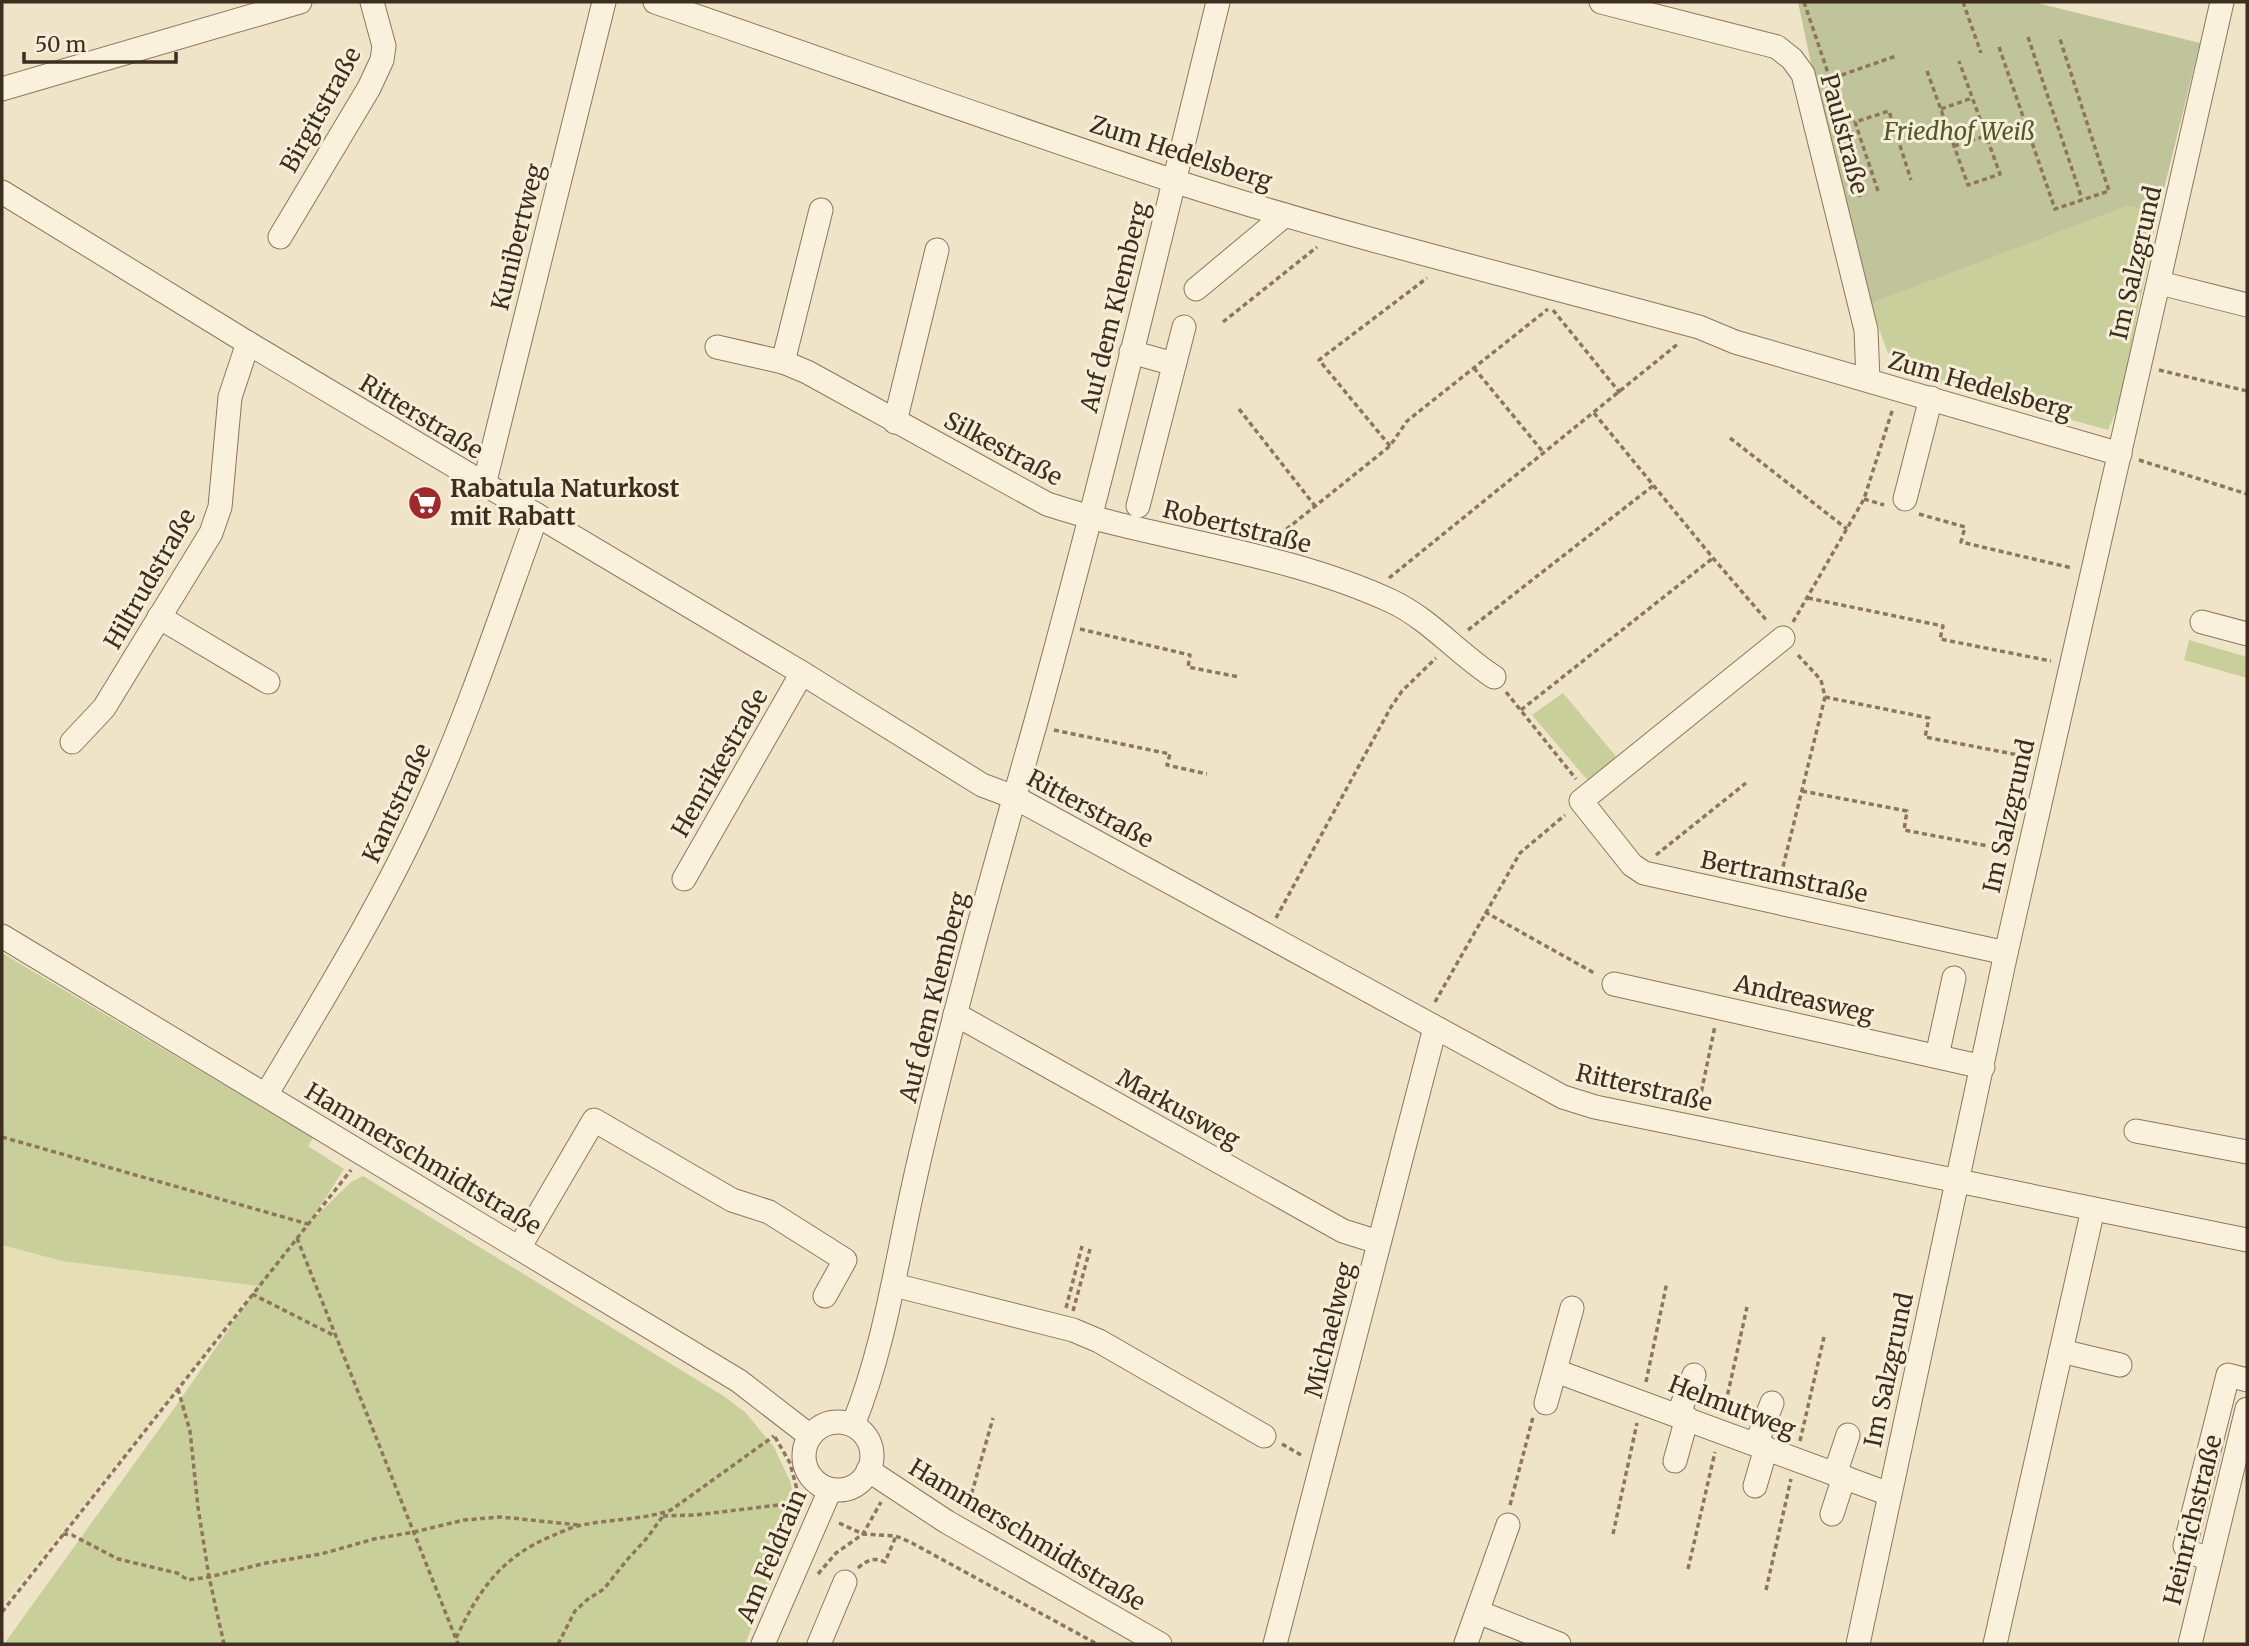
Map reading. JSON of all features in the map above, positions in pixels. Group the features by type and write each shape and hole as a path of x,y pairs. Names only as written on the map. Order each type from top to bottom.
{"street":[{"path":"2,89 300,2"},
{"name":"Birgitstraße","path":"280,237 369,88 382,60 384,46 372,2"},
{"name":"Kunibertweg","path":"484,485 604,2"},
{"name":"Zum Hedelsberg","path":"655,2 1174,181 1450,261 1699,327 1735,342 2120,454"},
{"name":"Auf dem Klemberg","path":"853,1425 872,1368 894,1285 908,1209 956,1014 1089,518 1218,2"},
{"name":"Paulstraße","path":"1601,2 1777,47 1803,74 1866,330 1868,380"},
{"name":"Im Salzgrund","path":"1858,1644 2028,853 2222,2"},
{"name":"Ritterstraße","path":"2,192 484,485 802,673 982,785 1014,797 1563,1097 1595,1107 2247,1240"},
{"path":"783,362 821,210"},
{"path":"1196,289 1285,215"},
{"path":"895,422 937,250"},
{"path":"2160,283 2247,305"},
{"path":"1138,506 1184,327"},
{"name":"Hiltrudstraße","path":"72,742 104,708 211,533 220,508 230,397 248,343"},
{"name":"Silkestraße","path":"717,347 783,362 807,372 1047,504 1089,518"},
{"path":"1131,352 1174,364"},
{"path":"1903,506 1930,398"},
{"name":"Kantstraße","path":"266,1095 371,918 428,803 461,725 537,515"},
{"name":"Robertstraße","path":"1089,518 1334,578 1393,602 1419,617 1474,664 1494,677"},
{"path":"159,617 268,682"},
{"path":"2203,622 2247,634"},
{"path":"1644,873 1632,865 1585,798 1783,638"},
{"name":"Henrikestraße","path":"684,879 802,673"},
{"name":"Bertramstraße","path":"1644,873 2006,953"},
{"name":"Hammerschmidtstraße","path":"2,936 739,1381 781,1428 810,1436"},
{"path":"1937,1056 1954,978"},
{"name":"Andreasweg","path":"1614,984 1983,1067"},
{"name":"Markusweg","path":"956,1014 1343,1231 1378,1242"},
{"name":"Michaelweg","path":"1275,1644 1323,1467 1429,1025"},
{"path":"519,1248 594,1120 733,1200 769,1212 845,1260 825,1296"},
{"path":"2136,1130 2247,1152"},
{"path":"1995,1644 2061,1351 2086,1208"},
{"path":"2039,1399 2086,1208"},
{"path":"894,1285 1065,1328 1099,1341 1264,1436"},
{"path":"1546,1403 1572,1308"},
{"path":"2061,1351 2120,1365"},
{"name":"Helmutweg","path":"1556,1371 1889,1494"},
{"path":"1675,1461 1694,1375"},
{"path":"2210,1559 2189,1552 2185,1546 2228,1375 2247,1380"},
{"path":"1755,1486 1761,1446 1772,1403"},
{"name":"Heinrichstraße","path":"2190,1644 2247,1409"},
{"path":"831,1422 853,1425 862,1432 872,1450 869,1470 859,1483 850,1488 830,1490 815,1482 805,1466 804,1447 810,1436 822,1425 831,1422"},
{"path":"1832,1514 1848,1435"},
{"name":"Hammerschmidtstraße","path":"869,1470 961,1530 1160,1644"},
{"name":"Am Feldrain","path":"763,1644 810,1511 830,1490"},
{"path":"1466,1643 1508,1525"},
{"path":"819,1644 845,1582"},
{"path":"1478,1612 1559,1644"}],"path":[{"path":"1804,2 1830,79 1896,56"},
{"path":"1963,2 1981,53"},
{"path":"1999,47 2055,209 2109,191 2059,36"},
{"path":"2028,37 2082,199"},
{"path":"1927,71 1968,185 2000,174 1959,61"},
{"path":"1941,108 1972,98"},
{"path":"1878,191 1855,122 1889,111 1911,180"},
{"path":"1954,146 1986,136"},
{"path":"1223,322 1339,230"},
{"path":"1390,446 1320,360 1450,261"},
{"path":"1252,556 1390,446 1407,421 1551,307 1620,393"},
{"path":"1371,593 1699,327"},
{"path":"2140,365 2247,391"},
{"path":"1474,368 1544,452"},
{"path":"1783,638 1864,499 1898,389"},
{"path":"1239,409 1315,506"},
{"path":"1730,438 1847,530"},
{"path":"2120,454 2247,494"},
{"path":"1267,935 1402,691 1450,643 1654,485"},
{"path":"1864,499 1903,506 1965,527 1961,542 2091,573"},
{"path":"1521,710 1713,558"},
{"path":"1808,598 1943,626 1940,639 2070,665"},
{"path":"1061,625 1190,655 1188,667 1239,677"},
{"path":"1429,1025 1485,912 1520,853 1585,798 1494,677"},
{"path":"1825,697 1929,718 1925,737 2049,761"},
{"path":"1035,726 1170,754 1167,765 1207,774"},
{"path":"1644,873 1647,863 1746,783"},
{"path":"1802,791 1907,811 1904,830 2028,853"},
{"path":"1485,912 1614,984"},
{"path":"1694,1127 1719,1007"},
{"path":"2,1137 308,1224"},
{"path":"2,1612 363,1154"},
{"path":"297,1238 458,1644"},
{"path":"1065,1328 1082,1246"},
{"path":"1065,1328 1090,1249"},
{"path":"252,1294 337,1336"},
{"path":"177,1388 190,1431 209,1577 224,1644"},
{"path":"1508,1525 1510,1501 1533,1417 1546,1403"},
{"path":"961,1530 993,1418"},
{"path":"558,1644 575,1611 604,1588 647,1538 660,1515 671,1510 781,1428 790,1463 810,1511"},
{"path":"1264,1436 1323,1467"},
{"path":"63,1534 72,1535 118,1559 177,1573 188,1580 266,1563 321,1555 374,1539 464,1520 501,1517 579,1525 788,1504 863,1534 896,1536 1097,1644"},
{"path":"456,1638 492,1577 514,1555 579,1525"},
{"path":"845,1582 860,1566 870,1560 885,1562 896,1536"}],"shaded area":[{"path":"2,1245 62,1261 258,1286 2,1606"}],"green space":[{"name":"Friedhof Weiß","path":"1798,2 2033,2 2200,43 2158,213 2128,206 1870,304 1825,129"},
{"path":"2128,206 2158,213 2119,405 2108,430 1919,378 1898,367 1887,351 1870,304"},
{"path":"2189,640 2247,657 2247,678 2184,660"},
{"path":"1563,693 1619,760 1590,783 1532,715"},
{"path":"2,953 313,1138 308,1146 344,1169 311,1221 351,1182 363,1176 722,1395 745,1412 774,1447 790,1481 798,1514 745,1644 4,1644 178,1403 258,1286 62,1261 2,1245"}],"place":[{"name":"Rabatula Naturkost mit Rabatt","path":"425,503"}]}
